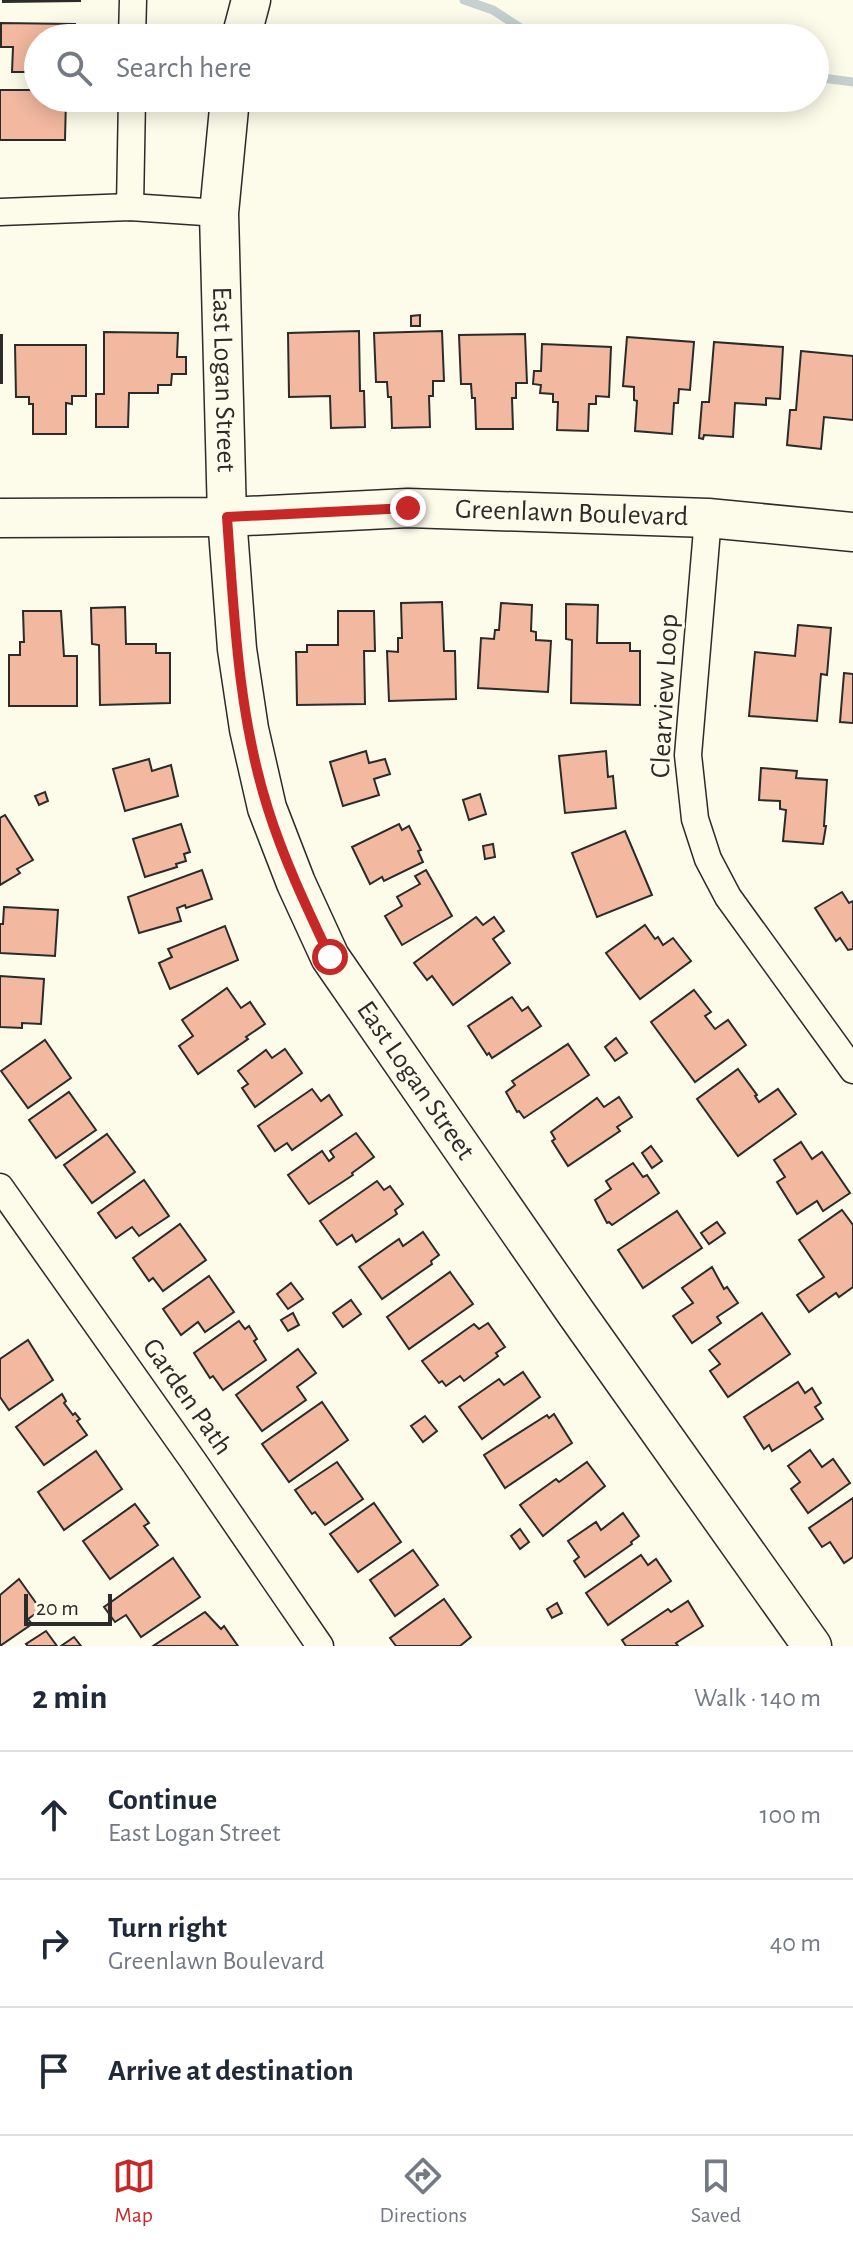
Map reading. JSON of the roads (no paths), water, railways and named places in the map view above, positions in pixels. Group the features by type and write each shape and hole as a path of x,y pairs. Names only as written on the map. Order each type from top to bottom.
{"street":[{"path":"132,24 133,0"},
{"path":"245,24 251,0"},
{"path":"130,207 132,112"},
{"name":"East Logan Street","path":"229,112 219,213 227,517 237,649 249,729 267,808 296,883 330,957 576,1313 812,1646"},
{"path":"0,212 130,207 219,213"},
{"name":"Greenlawn Boulevard","path":"0,518 227,517 408,508 708,518 853,532"},
{"name":"Clearview Loop","path":"708,518 688,755 695,819 708,859 728,897 853,1070"},
{"name":"Garden Path","path":"0,1187 320,1646"}],"waterway":[{"path":"464,0 493,10 514,24"},
{"path":"829,79 853,82"}]}
